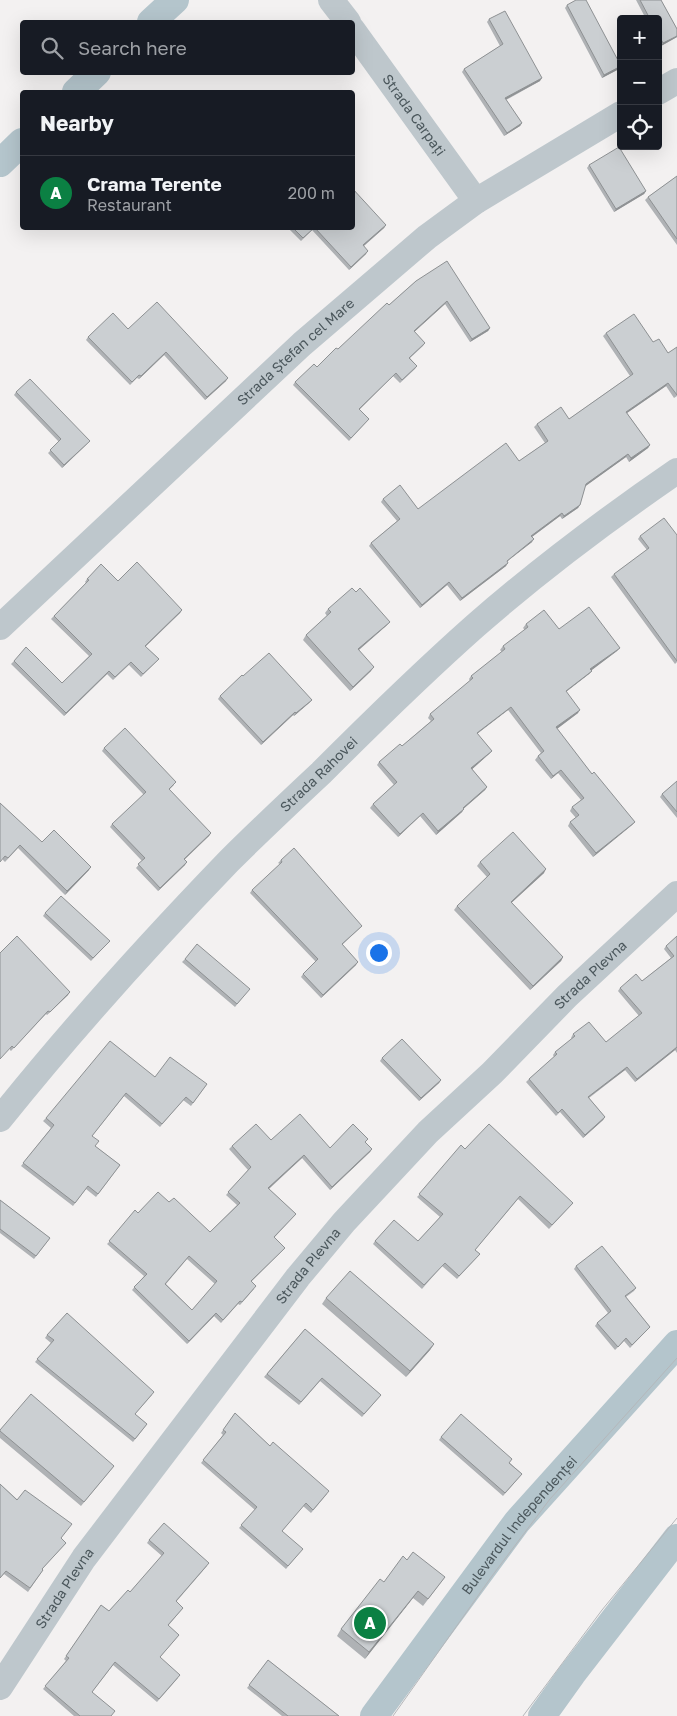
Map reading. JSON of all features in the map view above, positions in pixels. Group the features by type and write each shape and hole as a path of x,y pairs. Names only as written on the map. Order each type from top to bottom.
{"main road":[{"path":"153,20 175,0"},
{"path":"78,90 94,75"},
{"path":"0,163 20,144"},
{"name":"Bulevardul Independenței","path":"374,1716 517,1522 672,1359"},
{"path":"542,1716 578,1666 677,1538"}],"street":[{"path":"331,0 346,20"},
{"name":"Strada Carpați","path":"355,33 476,201"},
{"path":"662,90 677,81"},
{"name":"Strada Ștefan cel Mare","path":"0,627 302,344 428,237 476,201 617,116"},
{"name":"Strada Rahovei","path":"0,1119 82,1021 230,860 420,677 475,626 519,589 588,535 677,471"},
{"name":"Strada Plevna","path":"0,1688 84,1558 298,1277 344,1222 428,1132 492,1073 568,996 677,894"}],"building":[{"path":"576,0 586,0 617,58 617,68 604,75 567,5"},
{"path":"640,0 661,0 677,29 677,36 663,43 662,15 648,15"},
{"path":"505,11 542,78 505,98 522,123 507,133 464,69 503,44 489,19"},
{"path":"617,148 617,150 621,150 646,191 616,209 589,165"},
{"path":"677,176 677,239 648,197"},
{"path":"355,191 386,225 363,245 368,251 351,267 317,230 355,230"},
{"path":"295,230 312,230 303,238"},
{"path":"447,261 490,328 472,339 447,301 414,331 425,343 409,358 417,366 402,380 396,373 359,409 369,419 351,438 295,382 314,364 317,367 336,348 338,349 387,303 389,305 416,281"},
{"path":"157,302 228,378 207,397 166,352 132,382 88,337 113,313 128,329"},
{"path":"634,314 653,342 659,339 668,353 677,347 677,395 668,383 626,412 650,445 631,458 628,454 586,484 580,505 564,516 562,513 531,536 534,539 507,561 508,563 462,598 449,582 422,605 371,543 400,519 383,499 400,485 418,509 506,443 519,461 548,441 537,424 561,407 569,419 633,374 606,333"},
{"path":"30,379 90,441 64,465 50,450 61,439 16,392"},
{"path":"664,518 677,535 677,661 614,574 649,548 640,536"},
{"path":"137,562 182,610 145,646 159,659 143,674 131,662 115,677 109,671 66,713 14,661 26,647 62,683 92,654 54,616 89,580 87,579 101,564 118,581"},
{"path":"352,588 356,592 360,588 390,622 358,649 374,667 353,687 306,635 331,612 328,609"},
{"path":"589,607 620,648 590,669 592,671 566,691 580,710 556,727 592,774 594,772 635,822 596,853 570,822 579,815 572,807 584,798 561,770 553,776 538,756 544,751 511,707 477,733 492,751 471,768 487,787 438,831 423,813 400,834 373,804 397,782 379,762 400,744 402,746 434,719 430,714 473,678 471,676 505,649 503,646 528,627 526,624 544,610 559,629"},
{"path":"269,653 312,700 295,712 263,742 220,696"},
{"path":"125,728 176,782 169,789 211,833 184,859 187,862 160,888 138,864 145,858 112,824 146,792 104,748"},
{"path":"677,781 677,812 662,794"},
{"path":"0,803 42,842 54,830 91,867 67,891 20,845 8,858 5,856 0,862"},
{"path":"513,832 546,869 511,902 563,957 533,986 457,906 490,874 480,862"},
{"path":"294,848 362,926 342,944 358,962 323,995 303,974 318,959 252,890"},
{"path":"61,896 110,941 93,958 45,913"},
{"path":"17,936 70,992 50,1012 48,1011 14,1048 12,1046 0,1059 0,953"},
{"path":"677,936 677,1047 637,1079 627,1067 588,1097 605,1117 585,1135 562,1109 558,1113 529,1079 557,1054 555,1052 575,1036 573,1034 589,1022 606,1042 642,1013 620,988 636,974 642,981 674,956 666,946"},
{"path":"197,944 250,989 237,1004 185,959"},
{"path":"402,1039 441,1080 421,1098 382,1058"},
{"path":"110,1041 155,1077 170,1057 207,1084 193,1103 186,1097 162,1124 126,1093 92,1136 99,1141 95,1146 120,1165 98,1194 88,1186 75,1203 23,1163 54,1125 46,1118"},
{"path":"300,1114 330,1148 353,1124 368,1139 365,1142 372,1149 332,1187 304,1155 268,1188 296,1214 274,1237 285,1248 251,1281 256,1286 242,1302 240,1301 223,1320 216,1313 189,1341 134,1287 147,1274 109,1241 135,1210 138,1213 158,1192 169,1202 174,1198 210,1232 240,1203 228,1192 251,1167 232,1146 256,1124 271,1140","holes":["189,1256 217,1281 192,1310 165,1284"]},
{"path":"489,1124 573,1203 552,1225 520,1196 475,1250 480,1254 459,1276 445,1263 424,1285 375,1241 394,1220 418,1241 443,1214 419,1194 461,1145 465,1149"},
{"path":"0,1200 50,1238 36,1256 0,1229"},
{"path":"602,1246 636,1288 625,1296 650,1327 632,1345 626,1338 618,1347 597,1323 611,1311 576,1266"},
{"path":"350,1271 434,1344 410,1371 326,1298"},
{"path":"67,1313 154,1392 135,1414 147,1424 135,1439 37,1359 54,1340 47,1335"},
{"path":"305,1329 381,1395 364,1414 322,1378 301,1402 267,1374"},
{"path":"31,1394 114,1466 84,1502 0,1431"},
{"path":"235,1413 270,1446 273,1442 329,1491 313,1510 306,1503 282,1531 303,1549 288,1566 241,1525 257,1507 203,1460 226,1432 223,1430"},
{"path":"461,1414 512,1459 509,1463 522,1474 505,1493 441,1437"},
{"path":"0,1484 17,1500 25,1490 72,1524 61,1538 66,1543 42,1569 30,1588 6,1571 0,1578"},
{"path":"164,1523 209,1563 176,1601 183,1608 168,1625 179,1635 160,1657 180,1675 159,1699 115,1662 92,1692 115,1711 111,1716 80,1716 45,1686 69,1658 66,1656 101,1605 109,1611 128,1590 130,1592 164,1553 149,1540"},
{"path":"413,1552 445,1577 428,1599 418,1591 369,1652 341,1629 380,1579 384,1582 403,1556 407,1560"},
{"path":"268,1660 339,1716 288,1716 249,1685"}],"tram line":[{"path":"393,1716 492,1576 550,1499 677,1358"},
{"path":"523,1716 602,1610 677,1518"}],"place":[{"name":"Crama Terente","path":"370,1623"}]}
